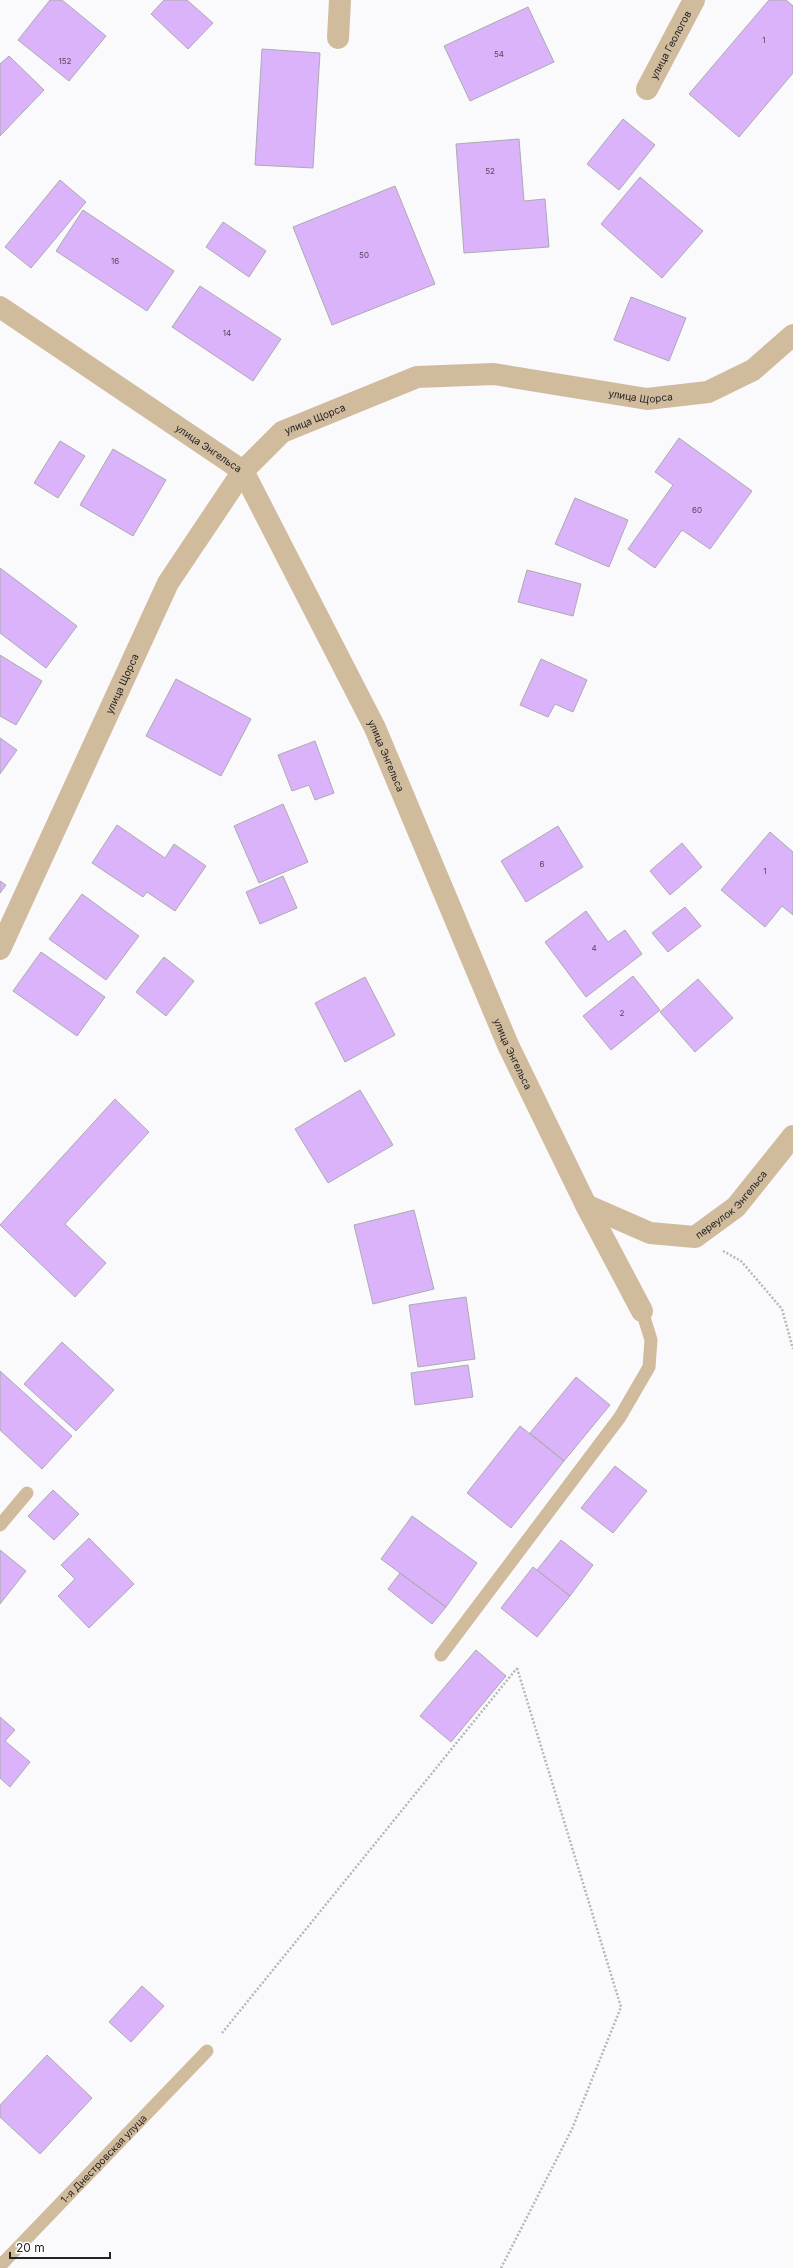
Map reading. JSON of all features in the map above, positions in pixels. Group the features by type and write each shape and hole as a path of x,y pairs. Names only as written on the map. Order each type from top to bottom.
{"street":[{"path":"338,38 340,0"},
{"name":"улица Геологов","path":"647,89 694,0"},
{"name":"улица Энгельса","path":"0,307 243,471 375,728 508,1045 586,1205 642,1311"},
{"name":"улица Щорса","path":"0,949 168,583 243,471 282,432 417,377 494,374 647,399 708,392 753,370 793,335"},
{"name":"переулок Энгельса","path":"586,1205 650,1233 694,1237 736,1207 793,1136"}],"lane":[{"path":"441,1655 620,1417 649,1367 650,1340 642,1311"},
{"path":"0,1525 27,1493"},
{"name":"1-я Днестровская улуца","path":"0,2266 207,2051"}],"path":[{"path":"694,1237 740,1261 746,1267 782,1308 793,1349"},
{"path":"207,2051 517,1668 621,2007 572,2129 501,2268"}],"building":[{"path":"50,0 62,0 106,36 69,81 18,40"},
{"path":"164,0 187,0 213,23 188,49 151,14"},
{"path":"769,0 786,0 793,6 793,73 739,137 689,94"},
{"path":"528,7 554,62 470,101 444,46"},
{"path":"262,49 320,53 313,168 255,165"},
{"path":"9,56 44,90 0,136 0,64"},
{"path":"623,119 655,145 619,190 587,164"},
{"path":"519,139 524,201 545,199 549,247 464,253 456,144"},
{"path":"640,177 703,231 662,278 601,224"},
{"path":"60,180 86,202 31,268 5,247"},
{"path":"395,186 435,284 332,325 293,227"},
{"path":"83,210 174,271 147,311 56,251"},
{"path":"223,222 266,251 249,277 206,247"},
{"path":"200,286 281,339 253,381 172,327"},
{"path":"631,297 686,318 669,361 614,340"},
{"path":"679,438 752,491 710,549 682,530 655,568 628,549 673,485 655,472"},
{"path":"60,441 85,456 58,498 34,483"},
{"path":"113,449 166,480 133,536 80,505"},
{"path":"575,498 628,520 609,567 555,544"},
{"path":"0,568 77,626 46,668 0,633"},
{"path":"527,570 581,584 573,616 518,602"},
{"path":"0,655 42,681 16,725 0,716"},
{"path":"541,659 587,680 573,712 555,704 548,717 520,705"},
{"path":"176,679 251,719 221,776 146,736"},
{"path":"0,738 17,750 0,774"},
{"path":"315,741 334,793 315,800 309,785 292,791 278,755"},
{"path":"283,804 308,862 259,883 234,826"},
{"path":"117,825 165,858 174,844 206,866 175,911 147,892 143,897 92,863"},
{"path":"558,826 583,867 526,902 501,861"},
{"path":"770,832 793,852 793,915 782,906 765,927 721,890"},
{"path":"682,843 702,867 670,895 650,871"},
{"path":"283,876 297,908 260,924 246,892"},
{"path":"0,881 6,885 0,893"},
{"path":"82,894 139,936 106,980 49,939"},
{"path":"685,907 701,926 668,952 652,933"},
{"path":"586,911 608,942 625,930 642,954 586,997 545,942"},
{"path":"41,952 105,997 77,1036 13,991"},
{"path":"164,957 194,981 166,1016 136,992"},
{"path":"633,976 660,1010 611,1050 583,1016"},
{"path":"365,977 395,1035 345,1062 315,1003"},
{"path":"698,979 733,1018 695,1052 660,1012"},
{"path":"360,1090 393,1145 328,1183 295,1129"},
{"path":"115,1099 149,1132 65,1224 106,1263 75,1297 0,1225"},
{"path":"414,1210 434,1289 373,1304 354,1225"},
{"path":"466,1297 475,1359 418,1367 409,1305"},
{"path":"62,1342 114,1390 76,1431 24,1384"},
{"path":"468,1365 473,1397 415,1405 411,1373"},
{"path":"0,1371 72,1436 42,1469 0,1430"},
{"path":"576,1377 610,1405 564,1461 530,1433"},
{"path":"520,1426 564,1461 511,1528 467,1493"},
{"path":"615,1466 647,1491 613,1533 581,1508"},
{"path":"53,1490 79,1514 54,1540 28,1516"},
{"path":"412,1516 477,1563 446,1607 381,1559"},
{"path":"89,1538 134,1584 89,1628 58,1596 75,1579 61,1565"},
{"path":"561,1540 593,1565 570,1596 537,1570"},
{"path":"0,1550 26,1571 0,1604"},
{"path":"533,1567 570,1596 537,1637 501,1608"},
{"path":"400,1573 446,1607 432,1624 388,1589"},
{"path":"476,1650 506,1676 451,1742 420,1716"},
{"path":"0,1717 15,1730 5,1741 30,1762 10,1787 0,1778"},
{"path":"142,1986 164,2006 131,2042 109,2022"},
{"path":"47,2055 92,2098 40,2154 0,2117 0,2105"}]}
